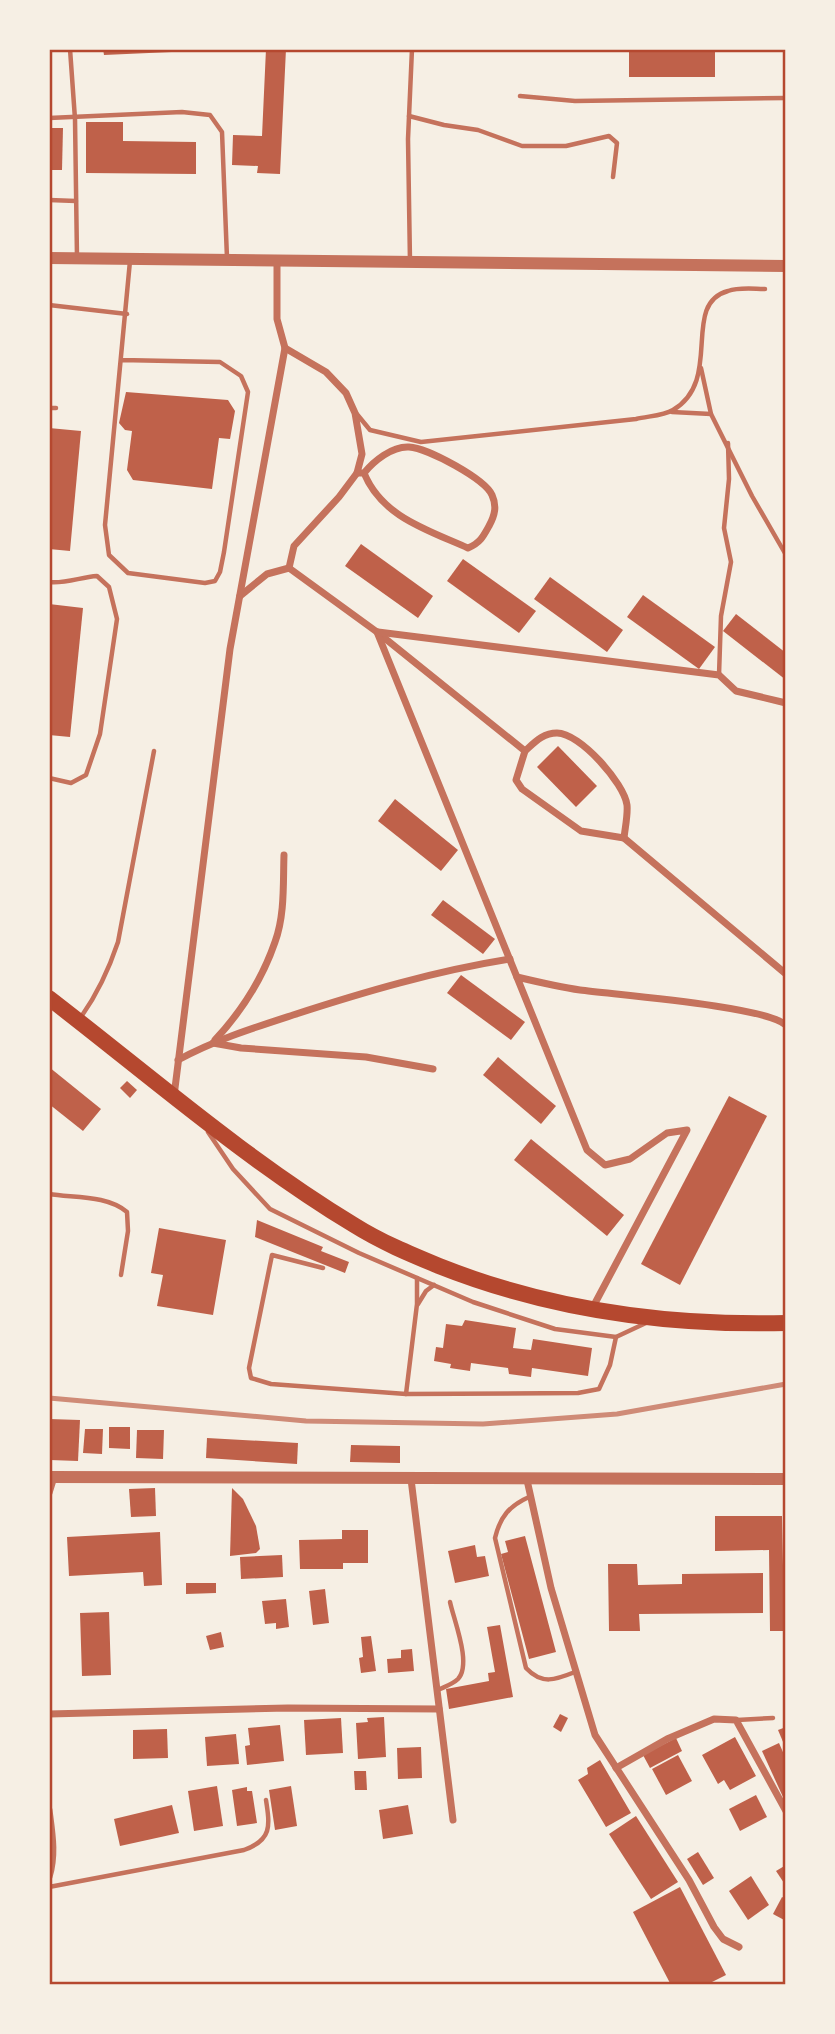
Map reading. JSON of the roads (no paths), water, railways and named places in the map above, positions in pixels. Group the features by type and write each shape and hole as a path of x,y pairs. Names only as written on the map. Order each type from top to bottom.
{"main road":[{"path":"49,998 195,1114 307,1195 354,1226 404,1252 489,1285 591,1311 706,1323 786,1323"}],"street":[{"path":"49,258 786,266"},
{"path":"174,1096 230,649 285,348 277,319 277,261"},
{"path":"285,348 326,372 346,393 355,413 362,454 360,473 377,496 402,518 468,548 478,544 494,518 495,506 491,492 455,466 409,447 392,451 360,473 294,546 289,568"},
{"path":"240,597 267,574 289,568"},
{"path":"289,568 377,632 525,751"},
{"path":"377,632 719,676 736,691 786,703"},
{"path":"377,632 587,1150 605,1165 630,1159 667,1133 687,1130 591,1311"},
{"path":"624,838 627,805 617,783 584,746 567,734 555,733 540,737 525,751 516,780 522,789 581,831 624,838 786,974"},
{"path":"212,1043 243,1004 262,972 276,940 282,900 284,855"},
{"path":"178,1060 212,1043 359,993 448,969 510,959"},
{"path":"517,977 578,990 747,1012 781,1021 786,1025"},
{"path":"212,1043 241,1048 366,1057 433,1069"},
{"path":"49,1493 52,1477 786,1479"},
{"path":"411,1479 453,1820"},
{"path":"527,1480 529,1497 575,1672 595,1735 689,1880 714,1927 723,1939 739,1947"},
{"path":"49,1714 288,1708 439,1709"},
{"path":"616,1768 667,1739 714,1719 736,1720 786,1811"},
{"path":"49,1810 53,1845 53,1866 49,1877"}],"lane":[{"path":"70,49 75,119 77,258"},
{"path":"410,262 409,116 412,49"},
{"path":"520,96 575,101 786,97"},
{"path":"49,118 75,119 182,112 210,115 222,132 227,258"},
{"path":"409,116 478,130 523,146 565,146 609,136 617,144 613,177"},
{"path":"49,200 76,201"},
{"path":"121,360 220,362 241,376 248,392 224,552 220,572 215,581 205,583 128,573 108,555 105,525 121,360 127,314 131,258"},
{"path":"671,412 695,386 700,367 702,321 713,298 728,290 765,289"},
{"path":"49,305 127,314"},
{"path":"700,367 711,414 752,496 786,555"},
{"path":"49,408 56,408"},
{"path":"409,447 421,442 636,419 671,412 711,414"},
{"path":"355,413 370,430 421,442"},
{"path":"719,676 720,616 731,562 724,528 729,479 727,443"},
{"path":"49,582 60,583 80,577 97,576 109,587 117,619 100,734 86,775 71,783 49,778"},
{"path":"78,1020 93,1000 118,942 153,751"},
{"path":"195,1114 233,1169 270,1209 359,1253 473,1302 555,1329 616,1337 656,1319"},
{"path":"49,1194 118,1205 127,1212 128,1231 121,1275"},
{"path":"323,1268 272,1255 249,1368 251,1378 271,1384 407,1394 578,1393 599,1389 610,1365 616,1337"},
{"path":"407,1394 417,1304 417,1278"},
{"path":"417,1304 434,1285"},
{"path":"529,1497 516,1503 506,1513 495,1538 526,1668 542,1680 554,1681 575,1672"},
{"path":"437,1690 457,1681 464,1660 450,1602"},
{"path":"736,1720 773,1718"},
{"path":"49,1887 260,1845 270,1822 265,1800"}],"railway":[{"path":"49,1398 306,1421 483,1424 617,1414 786,1384"}]}
